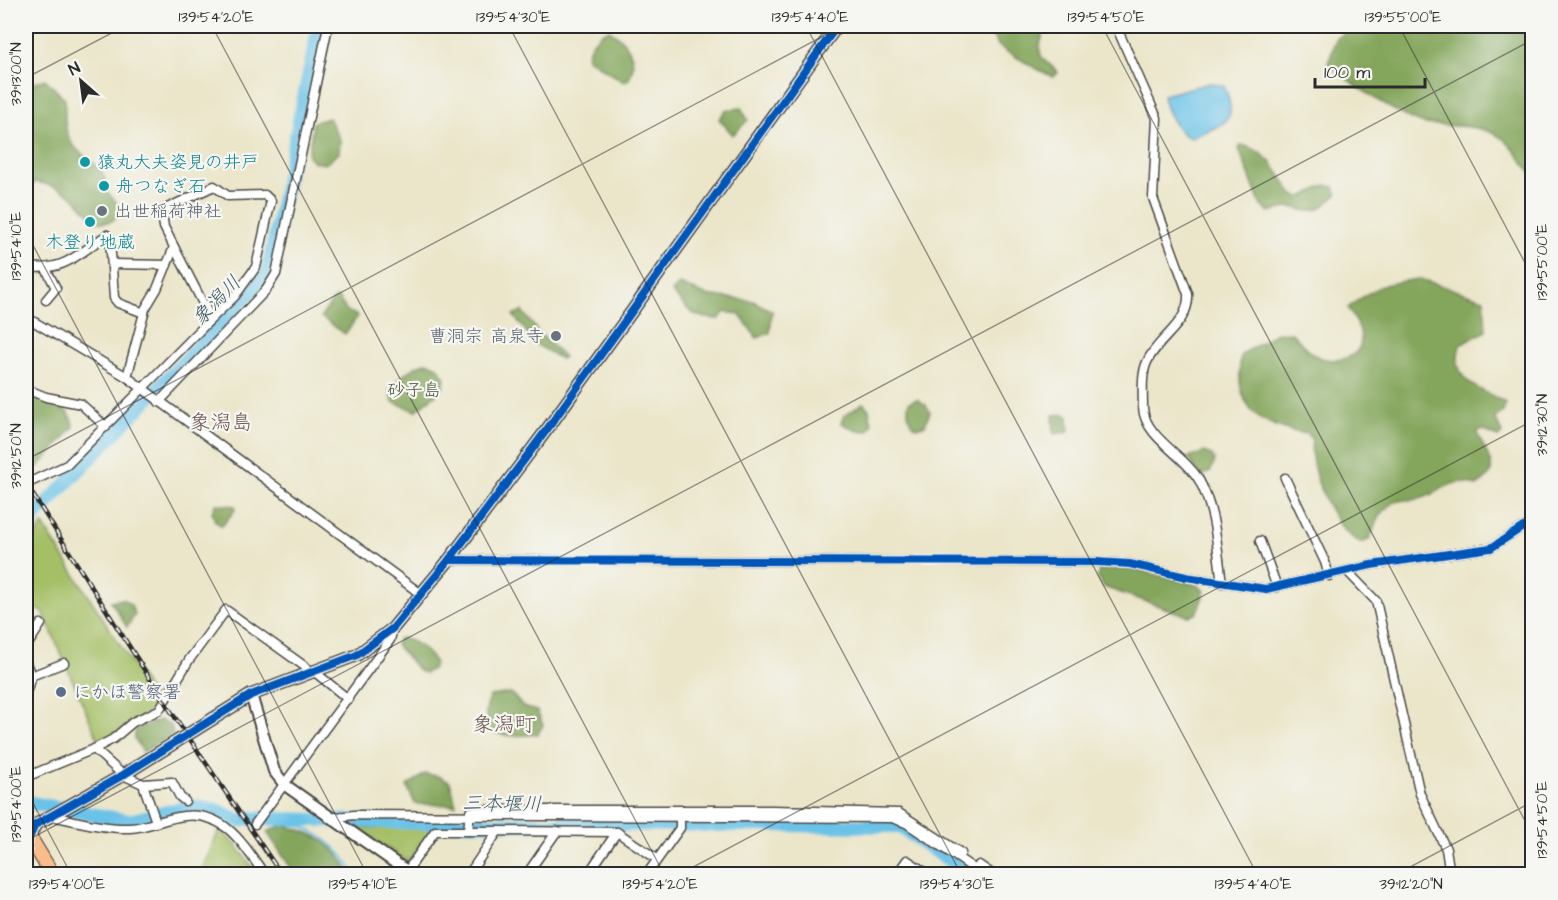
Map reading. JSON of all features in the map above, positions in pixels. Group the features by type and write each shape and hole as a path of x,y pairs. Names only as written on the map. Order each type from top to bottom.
{"highway":[{"path":"27,834 52,874"}],"street":[{"path":"159,402 266,290 276,274 328,26"},
{"path":"26,859 27,834 35,825 123,775 251,695 357,656 393,628 449,560 658,278 837,26"},
{"path":"1116,26 1157,118 1153,198 1188,294 1189,304 1184,317 1164,338 1144,369 1143,411 1147,424 1198,478 1214,523 1222,583"},
{"path":"26,484 67,465 236,296 256,267 271,201 266,195 228,196 214,186 161,213 174,248 211,320"},
{"path":"26,267 46,269 69,260 107,235 111,237 114,298 118,303 144,313"},
{"path":"127,377 144,313 174,248"},
{"path":"113,264 167,265"},
{"path":"46,269 56,288 46,300"},
{"path":"26,317 127,377 421,594"},
{"path":"26,389 46,397 81,404 106,428"},
{"path":"1284,478 1325,562 1329,576"},
{"path":"449,560 1097,562 1130,564 1222,583 1266,589 1371,566 1491,548 1523,527 1533,525"},
{"path":"1260,541 1277,587"},
{"path":"1348,572 1376,601 1420,794 1446,849 1450,874"},
{"path":"26,777 94,749 113,739 133,722 159,710 189,660 226,610 348,699"},
{"path":"26,647 41,624"},
{"path":"255,824 390,640 393,628"},
{"path":"26,663 31,676 26,693"},
{"path":"31,676 64,663"},
{"path":"251,695 274,771 285,785 407,874 435,831 617,832 657,859"},
{"path":"94,749 123,775 143,784 171,782 185,801"},
{"path":"143,784 156,822"},
{"path":"468,831 470,812 479,810 772,810 899,813 992,874"},
{"path":"329,818 354,815 892,818 906,823 982,874"},
{"path":"52,816 129,828 185,816 207,816 219,821 242,840 264,874"},
{"path":"647,874 680,828 680,817"},
{"path":"469,874 498,831"},
{"path":"527,874 557,831"},
{"path":"588,874 617,832"},
{"path":"897,874 907,860 928,874"}],"green space":[{"path":"987,26 1047,26 1040,52 1044,60 1058,73 1053,77 1002,48"},
{"path":"1354,26 1532,26 1532,174 1511,146 1494,134 1476,128 1426,124 1416,121 1360,89 1336,70 1328,63 1336,39"},
{"path":"609,30 630,50 632,71 629,79 624,82 587,58 594,41"},
{"path":"45,79 65,99 65,123 70,140 103,174 107,192 119,205 120,214 111,221 94,221 76,199 54,187 35,182 26,192 26,86"},
{"path":"741,108 748,120 733,135 719,119 726,110"},
{"path":"329,118 340,140 339,153 325,164 314,162 308,156 313,122"},
{"path":"1241,145 1266,157 1293,195 1302,197 1326,185 1334,187 1337,195 1319,209 1307,211 1291,207 1269,212 1261,206 1239,149"},
{"path":"1420,279 1484,299 1486,331 1460,345 1459,368 1470,383 1506,403 1503,412 1495,418 1502,433 1498,437 1483,430 1477,432 1490,461 1490,474 1485,480 1476,486 1461,482 1447,486 1427,497 1395,502 1381,515 1370,539 1362,543 1342,527 1325,499 1318,483 1312,440 1308,434 1291,431 1263,420 1246,402 1241,389 1241,355 1278,332 1292,333 1316,356 1337,360 1351,356 1360,346 1361,335 1348,308 1381,286"},
{"path":"680,284 705,295 753,301 772,311 770,333 757,338 739,314 725,312 719,319 696,315 687,309 672,292"},
{"path":"338,298 347,311 358,316 345,334 321,317 333,300"},
{"path":"522,311 539,333 564,357 561,359 537,345 513,315"},
{"name":"砂子島","path":"427,362 438,367 445,378 443,388 416,411 393,402 390,391 397,381 406,373"},
{"path":"26,394 62,407 74,427 39,466 26,470"},
{"path":"917,399 926,405 930,412 925,425 920,427 912,424 908,412 909,402"},
{"path":"863,403 869,409 872,425 868,431 857,431 841,423 844,416"},
{"path":"1053,415 1068,416 1069,432 1054,434"},
{"path":"1204,452 1212,455 1215,461 1210,472 1201,476 1188,458"},
{"path":"216,504 235,506 235,510 222,526 215,521 212,512"},
{"path":"43,525 159,706 100,744 43,612 26,604 26,573 29,553"},
{"path":"1099,569 1133,569 1198,585 1205,592 1196,614 1188,616 1104,587 1098,578"},
{"path":"123,599 131,605 135,614 127,627 111,601"},
{"path":"399,638 410,640 429,654 435,663 432,669 425,673 419,671 396,645"},
{"path":"511,693 523,707 537,711 543,725 538,734 504,735 489,729 486,711 490,696"},
{"path":"160,720 171,725 173,734 143,752 134,738 136,729"},
{"path":"425,774 438,776 450,782 456,805 415,804 407,786"},
{"path":"283,825 323,841 338,854 350,874 295,874 267,832"},
{"path":"356,828 433,828 408,862"},
{"path":"219,830 237,846 257,874 200,874"}],"water":[{"path":"1210,83 1224,86 1229,99 1229,116 1220,125 1191,138 1186,136 1172,120 1163,95"}],"waterway":[{"name":"象潟川","path":"26,540 33,518 267,275 319,26"},
{"name":"三本堰川","path":"26,802 129,821 191,806 217,810 240,821 248,818 428,823 894,826 902,828 969,874"},
{"path":"285,820 326,840 342,855 354,874"}],"railway":[{"path":"26,484 166,704 281,874"}],"cycle path":[{"path":"26,859 29,838 35,825 123,775 251,695 357,655 393,628 449,560 548,428 837,26"},
{"path":"449,560 1097,562 1130,564 1186,577 1266,589 1371,565 1491,548 1523,527 1532,525"}],"place":[{"name":"猿丸大夫姿見の井戸","path":"85,162"},
{"name":"舟つなぎ石","path":"104,186"},
{"name":"出世稲荷神社","path":"102,211"},
{"name":"木登り地蔵","path":"90,222"},
{"name":"曹洞宗 高泉寺","path":"556,336"},
{"name":"にかほ警察署","path":"61,692"}],"district":[{"name":"象潟島","path":"221,422"},
{"name":"象潟町","path":"504,724"}]}
